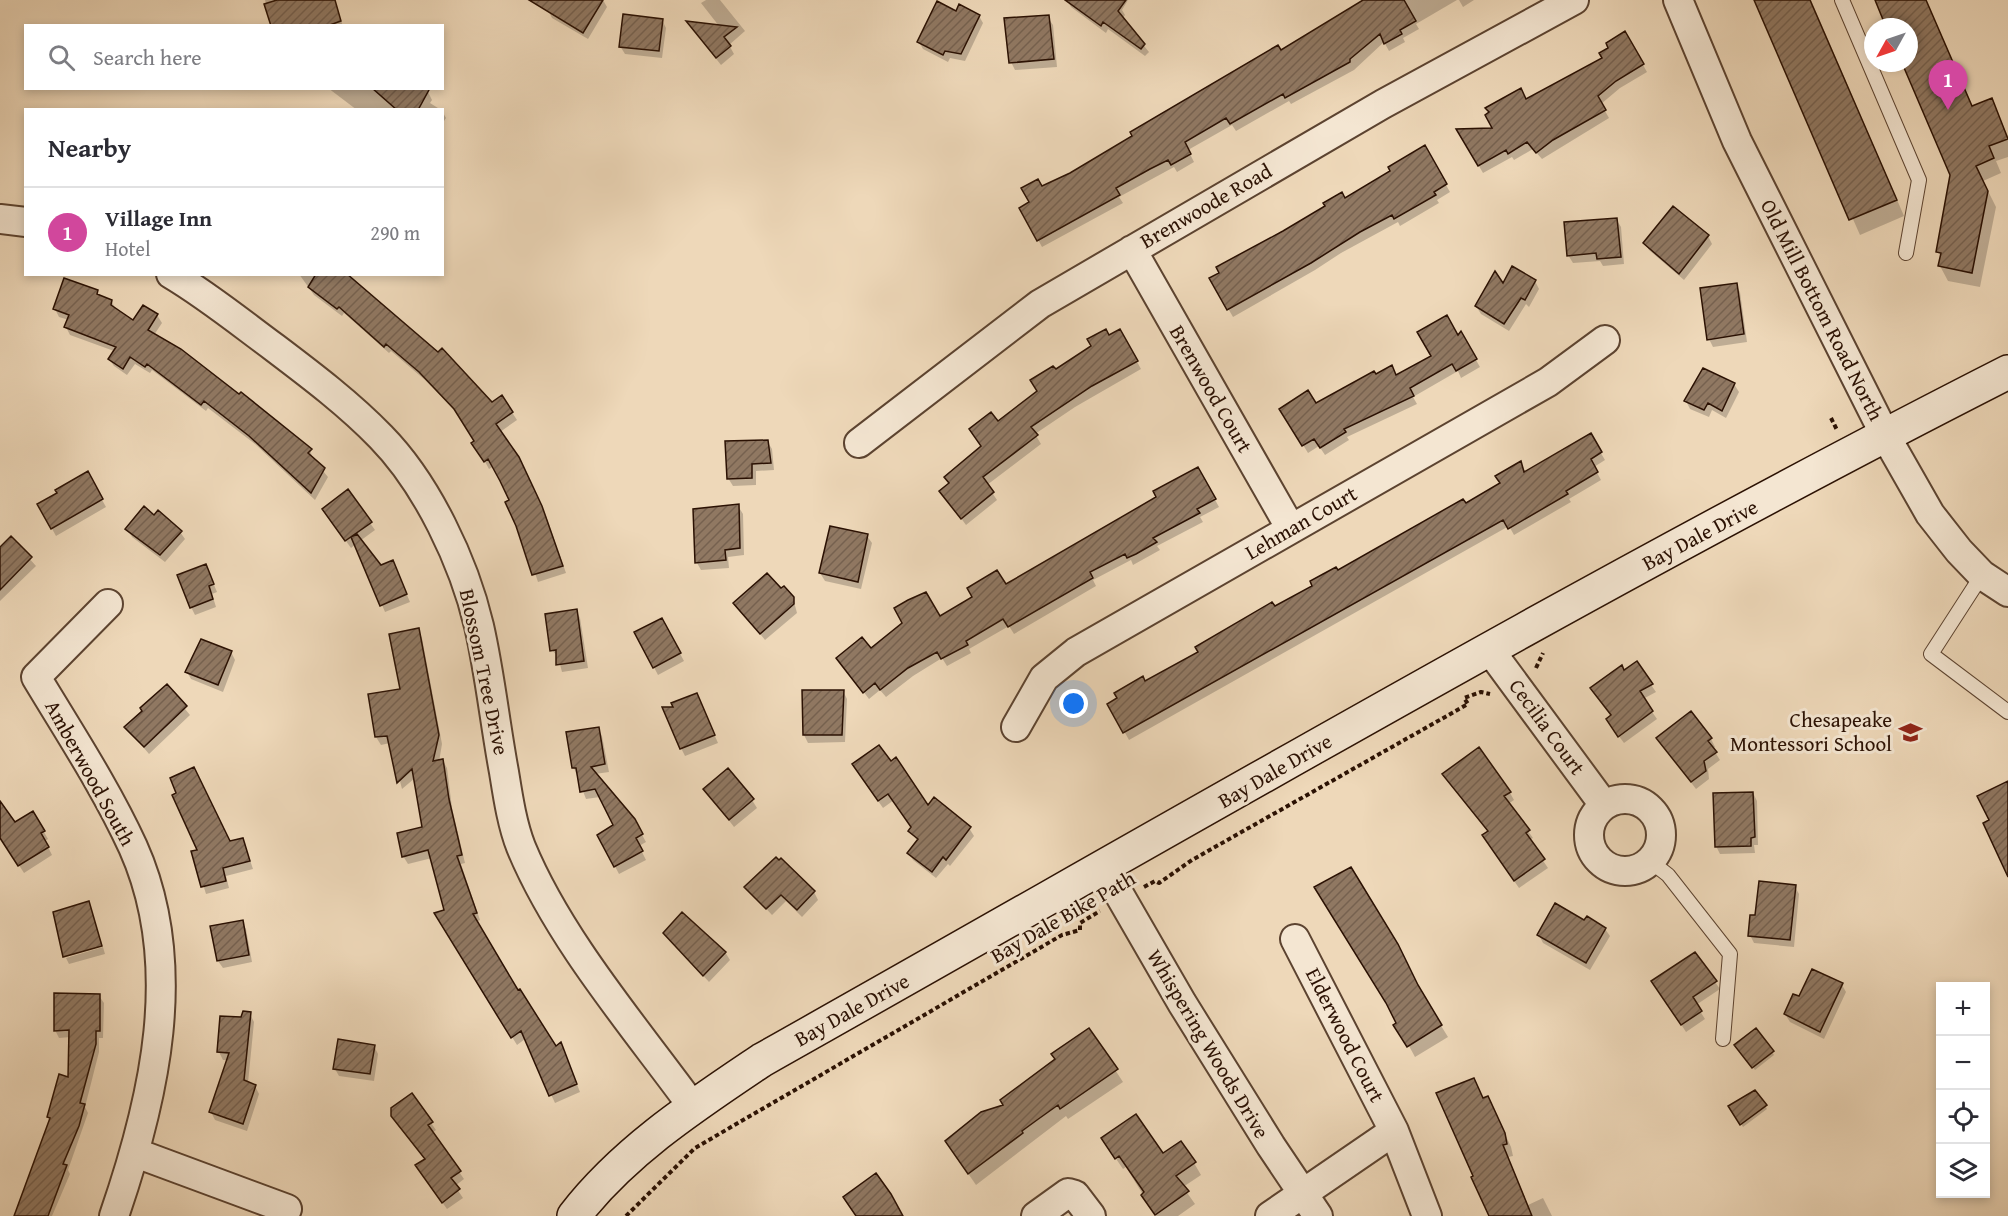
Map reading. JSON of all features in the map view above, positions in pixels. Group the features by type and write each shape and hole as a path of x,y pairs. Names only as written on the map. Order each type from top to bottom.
{"street":[{"name":"Brenwoode Road","path":"859,443 1040,304 1383,104 1574,0"},
{"name":"Old Mill Bottom Road North","path":"1678,0 1737,141 1885,435 1930,514 1959,551 1982,575 2008,592"},
{"path":"0,219 24,222"},
{"name":"Brenwood Court","path":"1132,250 1291,529"},
{"name":"Blossom Tree Drive","path":"174,276 226,311 340,398 383,439 420,489 447,534 479,625 507,793 520,844 542,893 568,934 693,1107"},
{"name":"Lehman Court","path":"1016,727 1044,678 1076,652 1548,382 1605,340"},
{"name":"Bay Dale Drive","path":"574,1216 626,1160 693,1107 762,1060 1489,649 1885,435 2008,372"},
{"name":"Amberwood South","path":"108,604 36,677 97,777 134,848 155,915 159,1034 152,1086 136,1153 114,1216"},
{"name":"Cecilia Court","path":"1489,649 1604,805"},
{"path":"1628,798 1640,802 1656,816 1661,827 1661,839 1650,861 1633,870 1620,871 1599,861 1589,840 1589,827 1594,815 1604,805 1628,798"},
{"name":"Whispering Woods Drive","path":"1104,868 1182,1003 1318,1216"},
{"name":"Elderwood Court","path":"1295,939 1394,1131 1427,1216"},
{"path":"1270,1216 1394,1131"},
{"path":"136,1153 287,1209"},
{"path":"1036,1216 1068,1193 1075,1196 1091,1216"}],"lane":[{"path":"1842,0 1919,180 1906,253"},
{"path":"1982,575 1931,654 2008,712"},
{"path":"1650,861 1668,875 1730,954 1723,1039"}],"path":[{"name":"Bay Dale Bike Path","path":"626,1216 695,1148 1062,935 1080,930 1080,924 1121,899 1155,881 1159,883 1192,860 1468,704"}],"building":[{"path":"277,0 335,0 341,21 333,24 270,24 264,4"},
{"path":"529,0 603,0 583,33"},
{"path":"1065,0 1126,0 1118,11 1145,44 1141,49 1103,22 1101,26"},
{"path":"1363,0 1404,0 1416,21 1400,30 1402,34 1384,44 1380,34 1350,59 1350,62 1285,98 1283,94 1230,124 1226,118 1185,142 1191,154 1171,165 1168,160 1116,188 1120,195 1037,241 1019,208 1029,202 1021,188 1038,179 1042,186 1070,173 1132,136 1130,132 1278,45 1281,50"},
{"path":"1754,0 1810,0 1897,200 1849,220"},
{"path":"1875,0 1926,0 1972,106 1992,98 2008,139 1989,146 1994,158 1976,166 1988,191 1972,273 1938,266 1941,253 1936,252 1950,175 1906,72 1918,72 1918,18 1882,18"},
{"path":"937,1 956,11 959,4 980,15 961,54 945,51 943,55 917,42"},
{"path":"623,14 663,19 659,51 619,47"},
{"path":"1049,15 1054,59 1009,63 1004,18"},
{"path":"686,21 737,27 724,37 731,46 716,58"},
{"path":"1625,31 1644,64 1616,81 1598,96 1606,110 1553,140 1536,153 1527,142 1508,154 1506,150 1478,166 1456,129 1492,128 1485,115 1489,112 1485,108 1521,88 1526,99 1602,58 1599,53 1608,48 1606,43"},
{"path":"374,90 429,90 419,108 395,108"},
{"path":"1425,145 1447,184 1434,192 1436,195 1394,219 1392,215 1360,232 1311,263 1227,310 1209,278 1219,273 1216,267 1325,206 1323,203 1342,192 1345,198 1390,171 1388,167"},
{"path":"1673,206 1709,235 1679,274 1643,243"},
{"path":"1617,218 1621,257 1597,259 1596,253 1567,256 1564,222"},
{"path":"1512,266 1536,280 1525,300 1521,298 1504,324 1475,306 1495,271 1503,283"},
{"path":"315,276 349,276 438,352 442,348 492,402 502,395 513,412 496,424 519,457 542,506 563,566 532,575 516,526 505,502 509,500 488,459 484,462 471,443 474,441 454,409 419,372 386,344 384,347 339,307 337,309 308,287"},
{"path":"64,278 98,290 97,294 112,300 111,305 133,320 143,305 158,314 148,330 181,349 239,394 241,392 312,449 308,453 325,468 311,493 249,436 204,401 201,405 147,364 145,367 130,357 123,369 108,359 116,347 64,327 69,315 53,309"},
{"path":"1737,283 1744,334 1707,340 1700,288"},
{"path":"1447,315 1458,335 1461,331 1477,359 1456,371 1452,364 1410,388 1414,396 1344,429 1346,432 1320,448 1314,439 1302,446 1279,409 1308,390 1316,403 1374,371 1376,374 1392,365 1396,375 1431,356 1417,332"},
{"path":"1106,329 1109,335 1120,329 1138,361 1092,386 1031,427 1038,435 983,477 994,492 961,519 939,491 949,483 944,477 981,446 969,429 991,412 998,421 1037,391 1030,380 1053,366 1056,369 1091,346 1087,339"},
{"path":"1703,368 1735,383 1722,411 1708,403 1704,410 1684,401"},
{"path":"1591,433 1602,452 1591,459 1598,472 1566,491 1568,494 1508,529 1503,520 1123,733 1107,704 1117,698 1114,693 1143,676 1145,681 1198,652 1195,647 1272,602 1275,606 1312,586 1310,581 1336,567 1338,570 1463,499 1466,503 1500,483 1495,476 1521,461 1524,472"},
{"path":"768,440 771,463 752,464 752,478 727,479 725,441"},
{"path":"1198,467 1216,499 1197,509 1200,513 1153,538 1157,542 1136,554 1127,558 1125,554 1090,572 1093,578 1008,627 1003,619 966,641 968,645 941,659 937,652 908,668 880,690 875,683 863,693 836,658 862,637 871,648 902,623 894,608 908,600 926,592 940,616 972,597 967,588 997,570 1006,584 1156,497 1153,491"},
{"path":"88,471 103,499 51,529 37,504 57,493 55,490"},
{"path":"348,489 372,522 345,541 322,509"},
{"path":"739,504 740,548 725,550 726,560 695,563 693,509"},
{"path":"144,506 154,515 158,510 182,531 160,555 125,529"},
{"path":"830,526 868,534 858,582 819,573"},
{"path":"357,534 381,565 393,560 407,594 380,606 351,537"},
{"path":"11,536 32,557 0,590 0,547"},
{"path":"206,564 214,584 209,586 213,599 190,608 177,575"},
{"path":"767,573 781,588 784,586 794,597 794,604 760,634 733,603"},
{"path":"577,609 584,661 556,665 556,650 550,651 545,614"},
{"path":"662,618 681,653 653,668 634,632"},
{"path":"419,628 439,735 433,761 443,759 449,799 462,855 457,856 477,913 473,914 518,990 520,989 556,1046 561,1042 577,1084 549,1096 521,1031 511,1038 434,913 444,910 428,850 402,857 397,833 422,827 412,769 397,783 387,736 375,737 368,694 400,689 389,634"},
{"path":"201,639 232,651 218,685 185,672"},
{"path":"1637,661 1653,684 1640,691 1653,711 1618,737 1606,719 1611,715 1590,688 1622,665 1624,670"},
{"path":"167,684 187,706 144,747 124,727 142,711 140,708"},
{"path":"802,690 844,690 842,735 803,735"},
{"path":"697,693 715,735 680,749 662,707 673,707 671,703"},
{"path":"1691,711 1712,738 1708,741 1717,752 1704,761 1706,771 1691,782 1656,738"},
{"path":"599,727 605,764 591,767 635,819 643,834 636,838 643,851 614,867 597,835 613,825 595,789 580,792 576,768 572,768 566,732"},
{"path":"879,745 891,761 896,757 928,805 934,797 971,827 946,860 943,857 932,872 907,853 918,839 908,831 911,827 888,794 878,801 852,764"},
{"path":"1479,747 1511,792 1504,796 1530,830 1526,833 1545,859 1514,881 1482,835 1488,831 1442,774"},
{"path":"194,767 230,841 243,838 250,861 223,868 226,881 201,887 191,851 197,850 172,795 176,793 170,778"},
{"path":"728,768 754,799 729,820 703,789"},
{"path":"2008,781 2008,877 1983,823 1989,820 1977,796"},
{"path":"1753,792 1755,837 1751,838 1751,846 1715,847 1713,793"},
{"path":"0,801 15,822 33,811 45,831 41,833 49,847 18,866 0,838"},
{"path":"776,857 779,860 781,858 815,891 797,910 781,895 766,909 744,887"},
{"path":"1351,867 1398,944 1418,985 1442,1025 1407,1047 1393,1025 1396,1023 1386,1003 1314,887"},
{"path":"1759,881 1796,885 1790,940 1748,936 1750,915 1755,915"},
{"path":"89,901 102,946 63,957 53,912"},
{"path":"1555,903 1584,920 1587,916 1606,928 1586,963 1537,935"},
{"path":"682,912 726,952 703,976 663,933"},
{"path":"243,920 249,955 217,961 210,926"},
{"path":"1695,952 1717,981 1693,997 1702,1011 1681,1025 1651,981"},
{"path":"1812,969 1843,983 1820,1032 1784,1014 1793,994 1799,996"},
{"path":"54,993 100,994 100,1031 96,1031 96,1044 80,1103 85,1104 79,1126 63,1164 67,1165 48,1216 14,1216 50,1118 47,1117 59,1074 68,1077 69,1030 54,1031"},
{"path":"243,1011 251,1012 244,1080 256,1085 243,1124 209,1112 229,1053 217,1052 220,1016 241,1017"},
{"path":"1089,1028 1118,1069 1060,1109 1058,1105 968,1174 945,1141 981,1112 1003,1105 1000,1100 1055,1059 1051,1054"},
{"path":"1756,1028 1774,1051 1752,1068 1734,1045"},
{"path":"338,1039 375,1045 370,1074 333,1069"},
{"path":"1474,1078 1483,1098 1488,1096 1505,1133 1507,1144 1503,1145 1532,1216 1489,1216 1471,1177 1473,1176 1436,1093"},
{"path":"1755,1090 1767,1105 1740,1125 1728,1106"},
{"path":"412,1093 433,1122 428,1125 461,1171 451,1178 460,1189 442,1203 415,1165 425,1159 391,1116 391,1108"},
{"path":"1136,1114 1163,1153 1181,1141 1196,1162 1176,1176 1189,1191 1155,1215 1141,1195 1144,1192 1119,1156 1115,1159 1101,1138"},
{"path":"876,1173 903,1216 856,1216 843,1197"}],"place":[{"name":"Village Inn","path":"1948,110"},
{"name":"Chesapeake Montessori School","path":"1910,732"}]}
